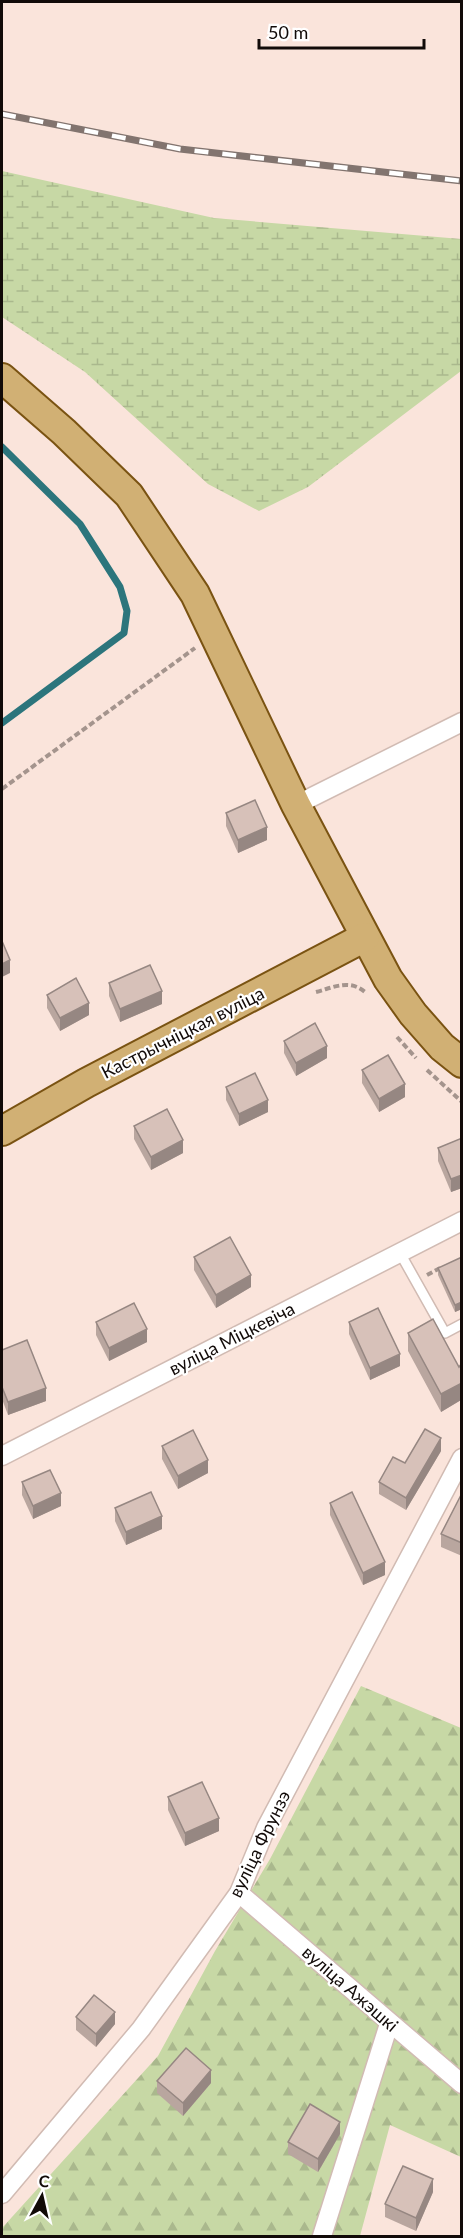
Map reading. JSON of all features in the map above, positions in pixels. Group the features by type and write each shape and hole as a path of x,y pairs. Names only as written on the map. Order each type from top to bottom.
{"main road":[{"path":"2,378 64,432 129,495 195,594 296,805 388,979 413,1014 442,1047 462,1063"},
{"name":"Кастрычніцкая вуліца","path":"2,1131 86,1083 365,937"}],"street":[{"path":"296,805 462,722"},
{"name":"вуліца Міцкевіча","path":"2,1456 462,1221"},
{"name":"вуліца Фрунзэ","path":"2,2194 141,2029 239,1893 266,1828 462,1458"},
{"name":"вуліца Ажэшкі","path":"239,1893 389,2024 462,2084"},
{"path":"322,2236 389,2024"}],"lane":[{"path":"400,1253 445,1333 462,1324"}],"path":[{"path":"2,789 214,633"},
{"path":"416,1281 446,1265"}],"green space":[{"path":"2,171 214,218 461,239 461,371 308,487 259,511 208,484 85,372 2,317"},
{"path":"361,1686 461,1728 461,2157 390,2125 360,2236 2,2236 2,2228 158,2056 215,1951 270,1859"}],"building":[{"path":"255,800 267,827 238,840 226,813"},
{"path":"2,941 10,960 2,964"},
{"path":"150,965 162,991 120,1009 109,983"},
{"path":"76,978 89,1003 60,1018 47,995"},
{"path":"315,1023 327,1046 296,1063 284,1041"},
{"path":"388,1055 405,1084 379,1099 362,1070"},
{"path":"255,1073 268,1100 239,1114 226,1087"},
{"path":"167,1109 183,1140 151,1157 134,1126"},
{"path":"462,1138 462,1175 451,1179 438,1148"},
{"path":"230,1237 251,1275 216,1295 194,1257"},
{"path":"462,1257 462,1302 455,1305 438,1268"},
{"path":"134,1303 147,1329 109,1348 96,1322"},
{"path":"378,1308 400,1354 370,1368 349,1322"},
{"path":"433,1319 459,1367 462,1363 462,1383 441,1394 408,1333"},
{"path":"27,1340 46,1388 8,1402 2,1387 2,1350"},
{"path":"425,1429 441,1438 406,1498 379,1482 393,1457 405,1463"},
{"path":"193,1430 208,1460 178,1476 162,1446"},
{"path":"50,1470 61,1493 33,1506 22,1482"},
{"path":"151,1492 162,1516 126,1532 115,1508"},
{"path":"352,1492 385,1562 363,1573 330,1503"},
{"path":"462,1493 462,1543 441,1534"},
{"path":"202,1782 219,1818 185,1833 168,1797"},
{"path":"94,1995 115,2012 96,2034 76,2017"},
{"path":"186,2048 211,2070 183,2103 157,2081"},
{"path":"310,2104 340,2122 318,2159 288,2142"},
{"path":"403,2166 433,2179 416,2218 385,2204"}],"waterway":[{"path":"2,447 80,524 120,587 127,611 124,633 2,723"}],"railway":[{"path":"2,114 180,149 462,181"}]}
